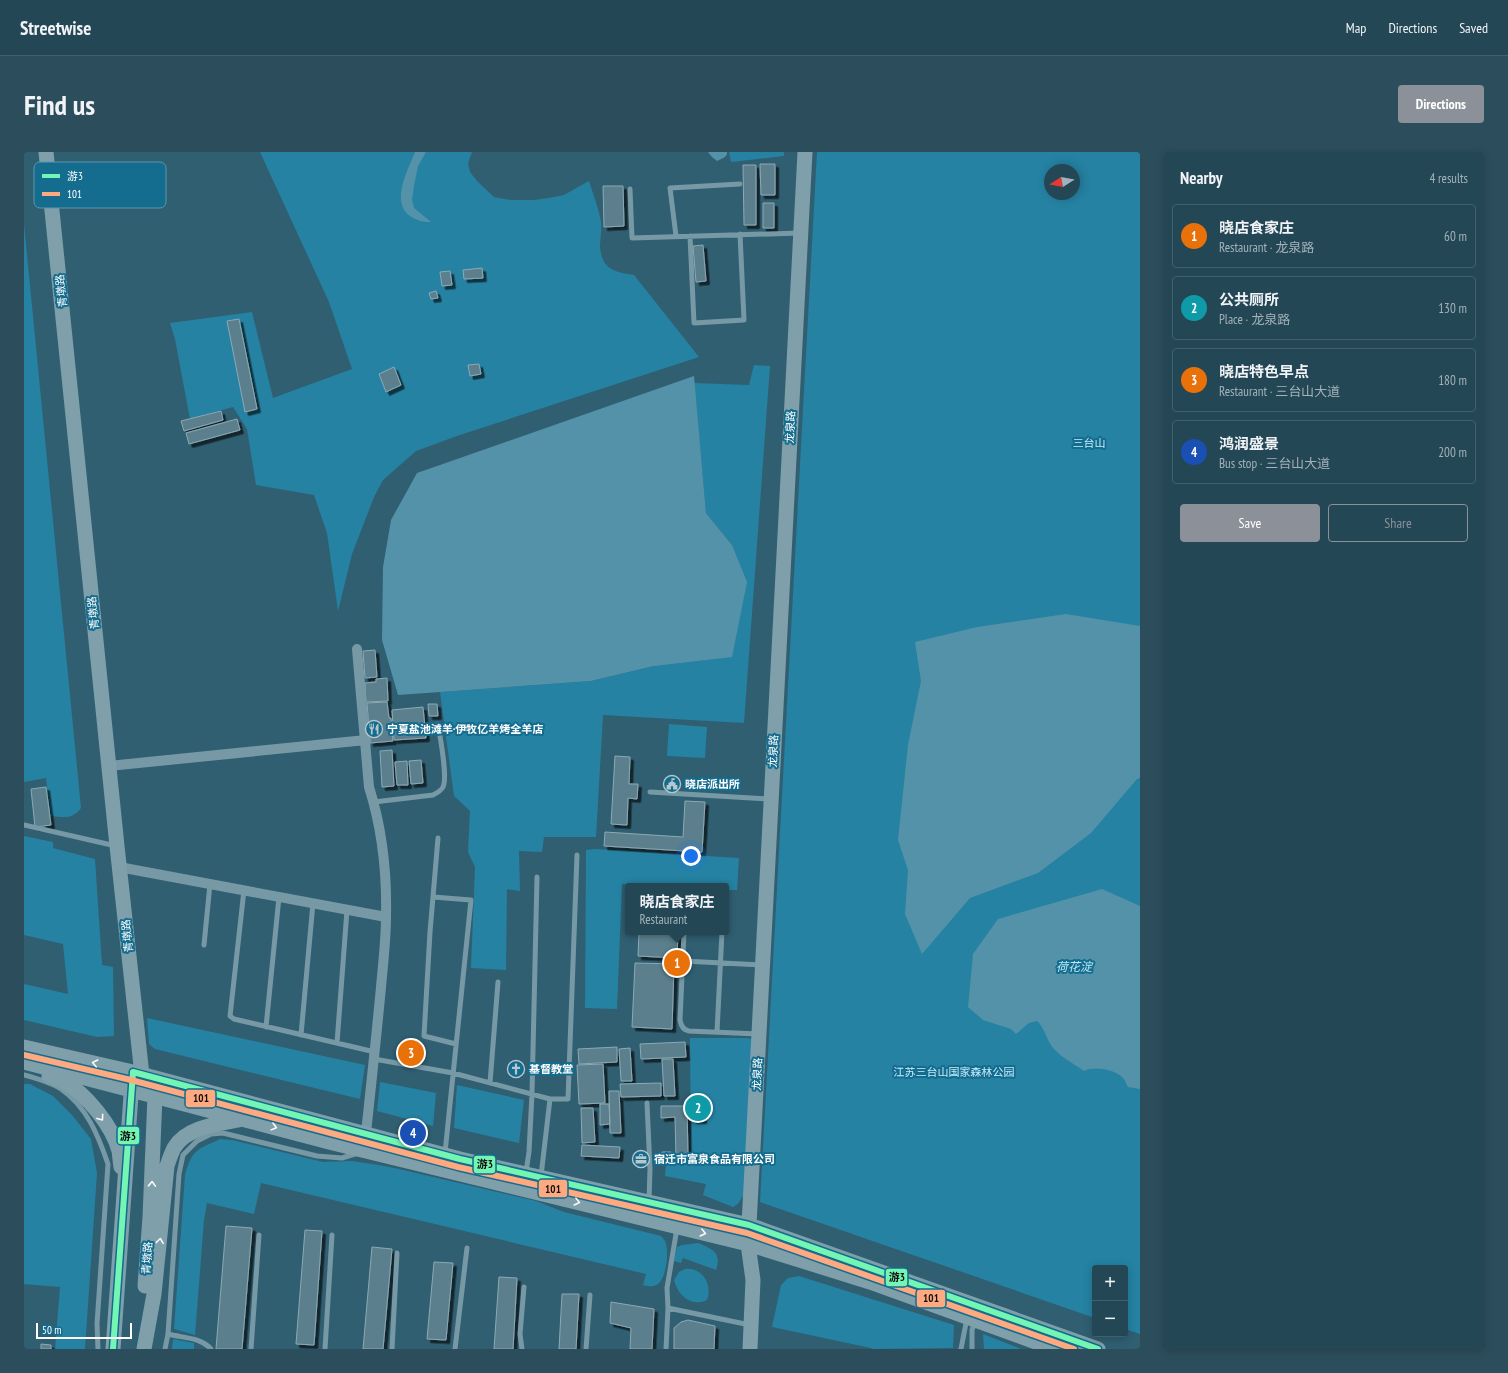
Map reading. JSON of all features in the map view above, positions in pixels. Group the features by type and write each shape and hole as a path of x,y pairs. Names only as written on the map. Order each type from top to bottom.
{"main road":[{"name":"青墩路","path":"46,152 47,162"},
{"name":"龙泉路","path":"750,1349 753,1280 748,1244 805,152"},
{"name":"青墩路","path":"52,208 119,866 142,1075 155,1096 150,1217 140,1349"},
{"path":"24,1046 142,1075 366,1134 531,1191 748,1244 973,1312 1055,1349"},
{"path":"24,1062 364,1151 533,1176 749,1225 973,1312 1066,1344 1098,1349"},
{"path":"24,1066 64,1082 84,1096 101,1116 112,1134 119,1151 124,1192"},
{"name":"青墩路","path":"113,1349 132,1090 142,1075"},
{"path":"144,1349 154,1294 167,1166 175,1147 190,1133 211,1125 245,1120"}],"street":[{"path":"357,649 369,787 374,802 384,866 386,917 375,1056 364,1151"},
{"path":"109,766 366,740"},
{"path":"119,866 386,917"}],"lane":[{"path":"676,236 670,188 740,184"},
{"path":"630,189 632,238 801,232"},
{"path":"690,236 694,323 744,320 740,234"},
{"path":"374,802 433,795 443,788 444,773 438,724"},
{"path":"650,792 771,799"},
{"path":"24,825 117,846"},
{"path":"438,838 424,1036 456,1044"},
{"path":"244,890 230,1016 234,1020 337,1043 375,1056 490,1083 550,1099 568,1099 578,856"},
{"path":"531,1191 533,1176 530,1152 537,877"},
{"path":"204,944 210,884"},
{"path":"266,1027 280,897"},
{"path":"433,897 471,900 444,1162"},
{"path":"301,1035 313,903"},
{"path":"337,1043 347,910"},
{"path":"684,935 680,1020 681,1026 684,1030 759,1034"},
{"path":"717,1032 722,935"},
{"path":"683,961 763,965"},
{"path":"490,1083 498,982"},
{"path":"24,1075 60,1088 75,1101 91,1122 100,1141 108,1164 97,1324 98,1349"},
{"path":"531,1191 550,1099"},
{"path":"647,1103 650,1169 649,1202"},
{"path":"165,1349 168,1334 179,1174 183,1155 197,1140 211,1134 223,1133 317,1156 342,1158 364,1151"},
{"path":"666,1349 668,1308 667,1288 678,1227"},
{"path":"251,1349 259,1235"},
{"path":"325,1349 332,1235"},
{"path":"455,1349 467,1248"},
{"path":"392,1349 397,1253"},
{"path":"522,1349 520,1334 524,1287"},
{"path":"586,1349 590,1295"},
{"path":"668,1308 751,1326"},
{"path":"961,1349 973,1312"},
{"path":"972,1349 973,1312"},
{"path":"168,1334 201,1341 207,1344 211,1349"}],"green space":[{"path":"260,152 472,152 468,163 470,172 494,197 510,200 534,200 564,195 589,181 601,222 600,247 603,261 615,271 634,275 699,357 457,436 416,451 383,480 374,497 352,554 338,611 327,533 314,495 256,485 247,429 233,407 190,419 175,339 170,323 252,312 273,398 352,369 329,302"},
{"path":"729,152 784,152 784,156 731,162"},
{"name":"江苏三台山国家森林公园","path":"817,152 1140,152 1140,1334 1128,1330 1128,1265 1092,1265 1092,1317 760,1202"},
{"path":"24,224 81,808 78,812 67,817 50,816 46,778 24,782"},
{"path":"754,365 770,366 744,723 603,715 596,837 544,837 542,852 519,851 520,891 507,889 506,970 471,968 475,867 468,852 470,811 454,796 440,692 591,681 654,666 732,545 706,513 694,383 749,385"},
{"path":"669,724 707,727 705,758 667,756"},
{"path":"24,836 53,842 53,848 95,859 102,965 113,967 114,1036 97,1037 24,1020 24,984 68,994 63,944 24,935"},
{"path":"595,849 739,858 737,890 729,890 729,883 622,884 617,1009 585,1008 586,850"},
{"path":"147,1018 365,1065 360,1099 155,1049 149,1044"},
{"path":"690,1038 753,1039 747,1189 738,1204 733,1207 703,1195 706,1184 665,1176 666,1163 691,1165"},
{"path":"380,1082 436,1093 433,1126 377,1111"},
{"path":"24,1084 30,1084 53,1096 72,1115 91,1139 97,1173 85,1349 55,1349 60,1287 24,1284"},
{"path":"457,1085 524,1100 519,1143 454,1128"},
{"path":"220,1139 232,1140 323,1162 352,1161 399,1169 536,1201 564,1212 661,1236 666,1242 667,1248 666,1267 662,1278 656,1285 643,1285 646,1274 261,1183 254,1214 207,1203 204,1220 195,1335 174,1329 185,1175 190,1160 196,1151"},
{"path":"698,1243 715,1252 718,1259 716,1270 683,1258 681,1263 674,1261 677,1247"},
{"path":"685,1269 696,1271 705,1278 708,1288 707,1300 701,1302 691,1301 686,1299 679,1291 674,1280 679,1272"},
{"path":"799,1276 954,1325 953,1348 872,1349 772,1327 781,1285 788,1278"},
{"path":"983,1334 1021,1349 984,1349"},
{"path":"173,1339 194,1343 194,1349 172,1349"}],"water":[{"path":"415,152 426,152 418,166 412,200 414,208 431,222 420,221 410,216 404,210 401,203 402,186"},
{"path":"708,152 727,152 727,154 724,158 717,161"},
{"path":"694,376 706,513 732,545 747,582 732,657 654,666 591,681 398,695 382,640 383,567 391,520 417,473"},
{"path":"1066,614 1140,626 1140,778 1137,779 1091,833 1038,873 970,898 922,954 905,914 908,870 898,840 908,745 921,681 915,642 977,627"},
{"name":"荷花淀","path":"1102,889 1140,906 1140,1089 1128,1087 1122,1077 1113,1072 1103,1069 1088,1069 1084,1071 1053,1048 1042,1027 1037,1021 1029,1023 1016,1034 1011,1029 983,1020 968,1007 973,954 998,919"}],"building":[{"path":"760,164 775,164 775,195 761,195"},
{"path":"743,165 756,165 756,225 744,225"},
{"path":"603,186 623,186 624,226 604,227"},
{"path":"763,203 774,203 774,228 763,228"},
{"path":"703,245 706,281 696,282 693,246"},
{"path":"482,268 483,278 464,279 463,270"},
{"path":"450,271 452,285 442,286 440,272"},
{"path":"436,291 438,298 431,299 429,293"},
{"path":"239,319 257,409 245,412 227,321"},
{"path":"479,364 481,374 470,376 468,365"},
{"path":"394,367 401,385 386,392 379,374"},
{"path":"221,411 223,420 184,431 181,421"},
{"path":"237,419 240,430 189,444 186,433"},
{"path":"375,650 377,677 365,678 363,651"},
{"path":"387,678 388,701 366,702 365,683 376,682 376,679"},
{"path":"387,702 389,718 391,718 393,741 370,743 367,703"},
{"path":"428,704 437,704 438,716 429,716"},
{"path":"423,707 426,738 394,740 392,710"},
{"path":"392,750 394,786 382,787 380,751"},
{"path":"615,756 630,757 629,784 638,784 637,799 628,798 627,825 611,824"},
{"path":"421,760 423,783 411,784 409,761"},
{"path":"407,761 408,785 397,785 395,762"},
{"path":"46,787 51,825 35,827 31,789"},
{"path":"685,801 705,802 702,852 604,846 605,832 683,837"},
{"path":"639,935 678,935 677,958 638,956"},
{"path":"635,963 674,964 672,1029 632,1027"},
{"path":"685,1042 686,1057 641,1059 640,1044"},
{"path":"617,1047 617,1062 579,1064 578,1049"},
{"path":"630,1048 632,1081 621,1081 619,1049"},
{"path":"662,1059 673,1059 675,1096 664,1096"},
{"path":"603,1064 605,1103 579,1104 577,1065"},
{"path":"661,1083 661,1096 621,1097 620,1084"},
{"path":"609,1091 619,1091 621,1133 610,1133"},
{"path":"694,1096 703,1096 703,1120 693,1120"},
{"path":"600,1104 609,1104 610,1124 600,1125"},
{"path":"661,1106 687,1106 688,1157 676,1157 675,1117 661,1118"},
{"path":"581,1108 593,1108 595,1142 582,1143"},
{"path":"582,1145 620,1147 619,1158 581,1156"},
{"path":"662,1152 671,1152 671,1159 661,1158"},
{"path":"226,1226 252,1228 242,1349 216,1349"},
{"path":"305,1230 322,1231 314,1345 296,1344"},
{"path":"372,1247 392,1249 383,1349 363,1349"},
{"path":"434,1262 453,1263 446,1340 427,1339"},
{"path":"499,1277 517,1278 513,1349 494,1349"},
{"path":"562,1294 579,1294 576,1349 559,1349"},
{"path":"611,1302 654,1309 652,1349 630,1349 631,1328 610,1323"},
{"path":"688,1320 715,1326 714,1349 674,1349 674,1328 681,1322"},
{"path":"41,1344 51,1345 51,1349 41,1349"}],"transit line":[{"name":"101","path":"24,1055 131,1080 458,1167 747,1233 1074,1349"},
{"name":"游3","path":"113,1349 133,1072 460,1159 749,1225 1098,1349"}],"place":[{"name":"宁夏盐池滩羊·伊牧亿羊烤全羊店","path":"374,729"},
{"name":"晓店派出所","path":"672,784"},
{"name":"晓店食家庄","path":"677,963"},
{"name":"晓店特色早点","path":"411,1053"},
{"name":"基督教堂","path":"516,1069"},
{"name":"公共厕所","path":"698,1108"},
{"name":"鸿润盛景","path":"413,1133"},
{"name":"宿迁市富泉食品有限公司","path":"641,1159"}],"park label":[{"name":"三台山","path":"1089,443"}]}
